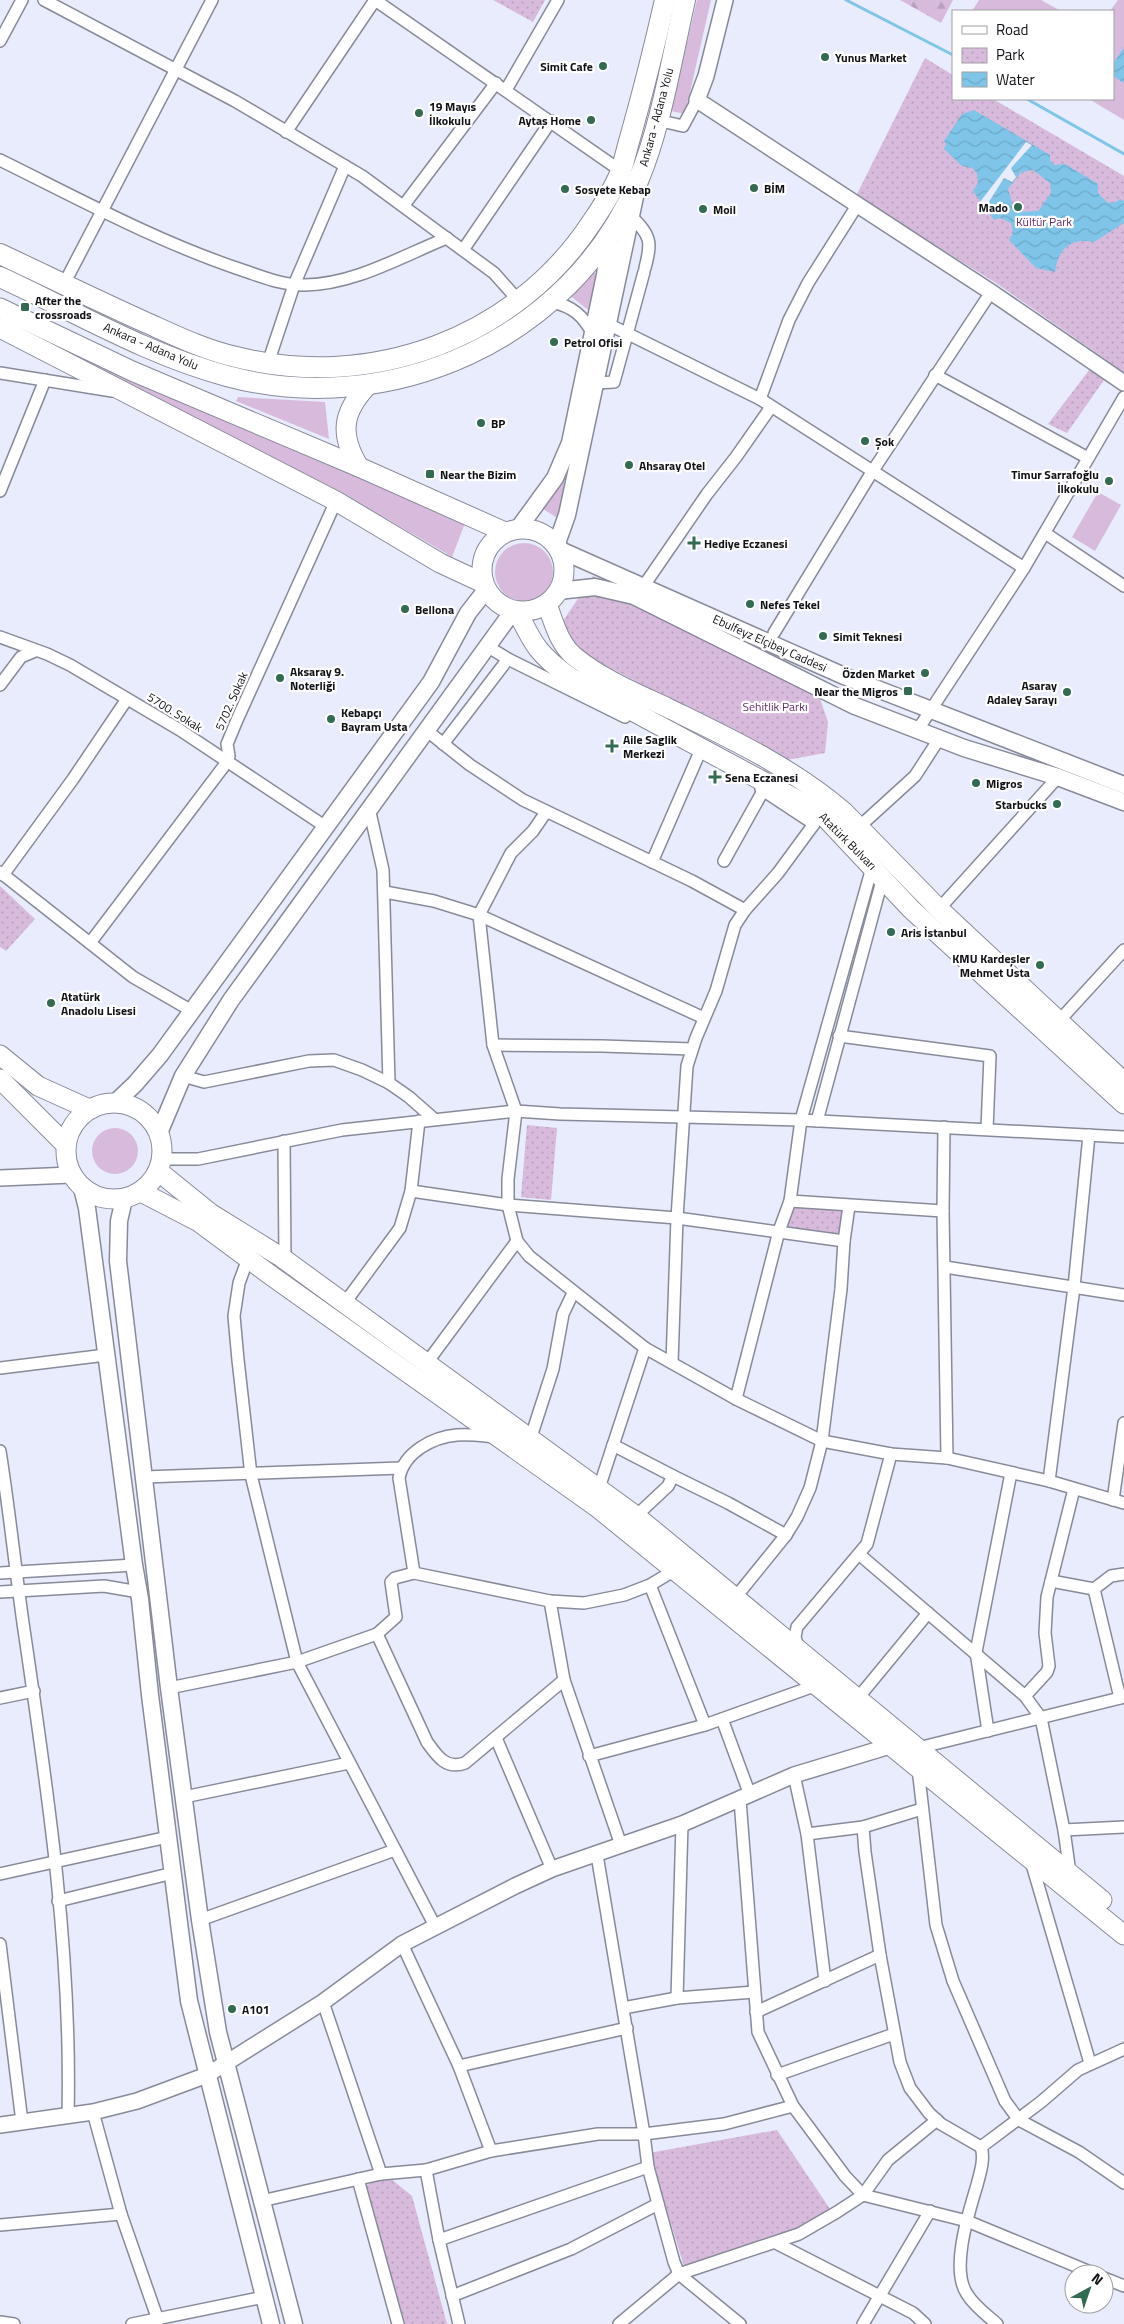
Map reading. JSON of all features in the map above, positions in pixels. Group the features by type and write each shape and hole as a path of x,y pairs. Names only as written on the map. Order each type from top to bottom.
{"highway":[{"name":"Ankara - Adana Yolu","path":"0,254 186,340 236,357 300,367 329,368 374,363 440,346 467,334 519,300 557,267 581,239 606,201 621,171 647,81 665,0"},
{"name":"Ankara - Adana Yolu","path":"0,277 172,358 228,376 266,384 300,389 369,384 416,375 456,361 512,331 551,302 588,263 611,233 638,181 648,154 685,0"}],"main road":[{"path":"116,1102 154,1062 431,682 484,586 481,566 486,550 498,537 512,531 554,478 570,443 593,334 611,233 618,206 636,155 644,113 647,81"},
{"path":"557,547 567,515 638,181"},
{"path":"0,308 132,371 358,467 512,531 539,532 557,547 562,557 564,575 553,598 530,611 515,611 497,603 484,586 440,563 336,501 0,328"},
{"path":"358,467 348,450 346,431 349,410 356,397 369,384"},
{"name":"Ebulfeyz Elçibey Caddesi","path":"557,547 844,676 1124,785"},
{"name":"Ebulfeyz Elçibey Caddesi","path":"553,598 595,588 613,590 634,596 855,706 939,739 1058,777 1124,802"},
{"name":"Atatürk Bulvarı","path":"553,598 560,641 574,656 611,680 736,741 806,783 820,811 911,908 1124,1104"},
{"path":"159,1133 183,1076 231,1000 487,646 515,611"},
{"name":"Atatürk Bulvarı","path":"515,611 534,646 548,661 572,678 820,811 859,827 939,909 1124,1082"},
{"path":"0,1055 38,1086 89,1109"},
{"path":"3,1086 65,1144"},
{"path":"271,2324 189,2001 139,1592 87,1208 66,1160 65,1144 73,1124 89,1109 99,1104 116,1102 133,1106 146,1115 159,1133 162,1145 160,1165 133,1195 119,1221 118,1261 169,1688 200,1920 218,2032 294,2324"},
{"path":"160,1165 252,1250 498,1437 599,1488 736,1598 786,1632 798,1650 858,1698 915,1758 1031,1859 1124,1934"},
{"path":"77,1182 98,1197 115,1200 133,1195 199,1222 252,1250 285,1261 530,1440 548,1463 598,1508 890,1746 915,1758 1070,1874 1124,1919"}],"street":[{"path":"0,41 22,0"},
{"path":"44,0 176,70 345,166 404,205 494,273 519,300"},
{"path":"64,284 212,0"},
{"path":"286,132 375,0 621,171"},
{"path":"404,205 501,87 558,0"},
{"path":"657,120 683,126 697,100 706,76 725,0"},
{"path":"697,100 991,292 1124,383"},
{"path":"463,250 551,121"},
{"path":"0,160 102,210 207,258 280,284 305,285 347,279 447,238"},
{"path":"268,363 294,285 345,166"},
{"path":"760,399 789,320 808,283 858,204"},
{"path":"595,383 614,382 651,246 644,229 632,216"},
{"path":"774,633 872,472 991,292"},
{"path":"551,302 571,308 581,315 593,334"},
{"path":"608,324 760,399 1024,568"},
{"path":"0,373 127,393"},
{"path":"935,375 1088,458"},
{"path":"0,491 3,474 45,380"},
{"path":"917,731 1024,568 1124,397"},
{"path":"644,587 707,494 771,407"},
{"name":"5702. Sokak","path":"227,762 229,756 227,744 237,720 336,501"},
{"path":"1045,533 1124,586"},
{"name":"5700. Sokak","path":"0,636 70,665 180,730 326,827"},
{"path":"487,646 508,659 745,776 763,791 820,811 778,873 745,910 735,925 729,939 716,991 687,1066 677,1218 672,1363"},
{"path":"0,685 21,657 35,651"},
{"path":"443,744 508,659"},
{"path":"128,699 73,779 2,873 143,984 192,1011"},
{"path":"426,730 497,784 546,812 652,862 745,910"},
{"path":"859,827 915,776 939,739"},
{"path":"652,862 699,754"},
{"path":"90,943 227,762"},
{"path":"939,909 1058,777"},
{"path":"724,861 763,791"},
{"path":"369,808 383,870 385,892 389,1082"},
{"path":"546,812 533,832 511,853 479,915 493,1045 516,1111 508,1179 508,1205 517,1241 529,1256 644,1348 736,1399 822,1441 891,1454 947,1458 1049,1481 1118,1502 1124,1423"},
{"path":"736,1399 779,1231 790,1201 801,1120 878,872 886,854"},
{"path":"817,1121 878,872 886,854"},
{"path":"385,892 434,901 479,915 704,1018"},
{"path":"1059,1021 1124,950"},
{"path":"839,1036 990,1056 987,1130"},
{"path":"493,1045 602,1046 692,1050"},
{"path":"183,1076 204,1082 309,1061 334,1060 389,1082 434,1119"},
{"path":"160,1165 342,1130 516,1111 801,1120 1124,1137"},
{"path":"344,1304 400,1228 411,1191 419,1121"},
{"path":"944,1127 943,1211 947,1458"},
{"path":"1049,1481 1074,1287 1089,1135"},
{"path":"284,1141 285,1261"},
{"path":"0,1178 77,1182"},
{"path":"411,1191 508,1205 677,1218 844,1241"},
{"path":"790,1201 943,1211"},
{"path":"736,1598 786,1535 797,1517 810,1488 822,1441 841,1289 844,1241 850,1206"},
{"path":"426,1364 517,1241"},
{"path":"252,1250 239,1283 234,1316 251,1475 297,1662 435,1926"},
{"path":"945,1267 1124,1295"},
{"path":"530,1440 554,1369 563,1314 573,1293"},
{"path":"599,1488 644,1348"},
{"path":"0,1368 106,1355"},
{"path":"414,1573 399,1478 401,1468 418,1450 432,1442 457,1435 498,1437"},
{"path":"613,1445 672,1476 728,1502 786,1535"},
{"path":"0,1451 34,1691 55,1863 70,2046 68,2116"},
{"path":"786,1632 809,1612 860,1555 867,1544 891,1454"},
{"path":"144,1477 251,1475 401,1468"},
{"path":"988,1731 976,1652 1011,1473"},
{"path":"636,1516 668,1486 672,1476"},
{"path":"1025,1696 1047,1672 1049,1666 1045,1633 1047,1597 1074,1489"},
{"path":"860,1555 976,1652 1025,1696 1041,1718 1064,1830 1070,1874"},
{"path":"0,1573 134,1565"},
{"path":"169,1688 297,1662 377,1634 396,1617 391,1582 395,1578 414,1573 550,1601 584,1603 624,1595 650,1584 675,1570"},
{"path":"1050,1581 1094,1589 1111,1576 1124,1574"},
{"path":"650,1584 705,1725"},
{"path":"0,1592 19,1589 104,1586 139,1592"},
{"path":"1094,1589 1122,1698 988,1731 915,1758 936,1925 953,1981 1005,2102 1019,2120 1079,2152 1124,2183"},
{"path":"550,1601 564,1680 620,1845"},
{"path":"858,1698 928,1613"},
{"path":"377,1634 427,1742 442,1761 448,1765 457,1766 465,1763 564,1680"},
{"path":"589,1756 705,1725 817,1685"},
{"path":"0,1698 34,1691"},
{"path":"722,1719 745,1798 754,1992 758,2032 793,2106 845,2176 863,2195 967,2220 1071,2264"},
{"path":"496,1738 552,1870"},
{"path":"0,2125 93,2112 137,2102 207,2076 323,2002 402,1944 435,1926 552,1870 682,1824 794,1776 890,1746"},
{"path":"184,1797 349,1762"},
{"path":"794,1776 806,1834 825,1981"},
{"path":"806,1834 863,1827 922,1809"},
{"path":"676,1998 682,1824"},
{"path":"863,1827 864,1852 880,1955 900,2062 910,2088 929,2113 936,2120 981,2147 983,2154 967,2220 961,2263 961,2281 966,2294 997,2324"},
{"path":"1064,1830 1124,1828"},
{"path":"0,1874 168,1837"},
{"path":"200,1920 395,1850"},
{"path":"597,1855 627,2028 648,2167 679,2274 740,2324"},
{"path":"1031,1859 1090,2063"},
{"path":"58,1901 174,1873"},
{"path":"0,1944 4,2017 22,2122"},
{"path":"402,1944 459,2066 491,2151"},
{"path":"756,2012 880,1955"},
{"path":"623,2008 676,1998 754,1992"},
{"path":"323,2002 381,2174"},
{"path":"459,2066 627,2028"},
{"path":"777,2075 894,2034"},
{"path":"981,2147 1019,2120 1078,2070 1124,2049"},
{"path":"261,2201 381,2174 426,2170 491,2151 598,2134 644,2134 724,2124 793,2106"},
{"path":"93,2112 121,2214 158,2320"},
{"path":"619,2324 679,2274 799,2234 863,2195 888,2160 936,2120"},
{"path":"439,2240 648,2167"},
{"path":"426,2170 439,2240 459,2324"},
{"path":"358,2179 398,2324"},
{"path":"452,2296 571,2249 658,2204"},
{"path":"863,2324 930,2210"},
{"path":"0,2225 121,2214"},
{"path":"776,2243 913,2313 925,2324"},
{"path":"132,2324 264,2297"},
{"path":"0,2322 14,2324"}],"green space":[{"path":"493,0 545,0 533,22"},
{"path":"697,0 711,0 685,114 671,111"},
{"path":"900,0 953,0 941,23"},
{"path":"979,0 1041,0 1059,10 973,10"},
{"path":"1118,0 1124,0 1124,120 1091,100 1114,100 1114,10 1111,10"},
{"name":"Kültür Park","path":"925,58 952,74 952,100 995,100 1124,176 1124,372 996,283 856,196"},
{"path":"593,272 597,274 592,313 568,294 587,273"},
{"path":"44,335 200,409 306,456 467,518 452,557 300,471 41,341"},
{"path":"1090,369 1104,380 1067,433 1048,424"},
{"path":"238,397 325,402 329,439 236,401"},
{"path":"565,475 559,519 540,507"},
{"path":"1098,492 1121,505 1095,551 1072,537"},
{"path":"518,543 530,543 545,551 553,566 553,578 545,593 530,601 518,601 503,593 495,578 495,566 503,551"},
{"name":"Sehitlik Parkı","path":"593,576 799,672 816,687 828,722 825,753 787,760 574,649 555,633"},
{"path":"0,886 35,919 6,951 0,947"},
{"path":"527,1125 557,1128 551,1200 521,1197"},
{"path":"115,1128 128,1132 134,1138 138,1151 134,1164 128,1170 115,1174 102,1170 96,1164 92,1151 96,1138 102,1132"},
{"path":"794,1206 842,1210 840,1236 786,1227"},
{"path":"777,2130 830,2209 787,2234 684,2266 649,2153"},
{"path":"390,2178 412,2196 447,2324 405,2324 365,2186 375,2181"}],"water":[{"path":"1124,47 1124,83 1114,77 1114,62"},
{"path":"974,110 1050,155 1050,161 1055,165 1065,164 1098,184 1098,193 1108,203 1116,202 1120,199 1124,201 1124,223 1094,242 1078,241 1067,246 1059,257 1055,272 1036,268 1009,240 1013,233 1011,223 1000,218 994,220 973,191 978,183 977,173 972,168 962,166 944,149 946,144 944,141 962,114","holes":["1033,170 1050,183 1051,193 1038,211 1018,212 1014,209 1008,189 1021,172"]}],"pier":[{"path":"1026,142 1032,145 1011,168 1016,177 1012,182 1004,178 985,208 980,202"}],"waterway":[{"path":"846,0 952,54"},
{"path":"1029,100 1124,154"}],"place":[{"name":"Yunus Market","path":"825,57"},
{"name":"Simit Cafe","path":"603,66"},
{"name":"19 Mayıs İlkokulu","path":"419,113"},
{"name":"Aytaş Home","path":"591,120"},
{"name":"BİM","path":"754,188"},
{"name":"Sosyete Kebap","path":"565,189"},
{"name":"Mado","path":"1018,207"},
{"name":"Moil","path":"703,209"},
{"name":"After the crossroads","path":"25,307"},
{"name":"Petrol Ofisi","path":"554,342"},
{"name":"BP","path":"481,423"},
{"name":"Şok","path":"865,441"},
{"name":"Ahsaray Otel","path":"629,465"},
{"name":"Near the Bizim","path":"430,474"},
{"name":"Timur Sarrafoğlu İlkokulu","path":"1109,481"},
{"name":"Hediye Eczanesi","path":"694,543"},
{"name":"Nefes Tekel","path":"750,604"},
{"name":"Bellona","path":"405,609"},
{"name":"Simit Teknesi","path":"823,636"},
{"name":"Özden Market","path":"925,673"},
{"name":"Aksaray 9. Noterliği","path":"280,678"},
{"name":"Near the Migros","path":"908,691"},
{"name":"Asaray Adaley Sarayı","path":"1067,692"},
{"name":"Kebapçı Bayram Usta","path":"331,719"},
{"name":"Aile Saglik Merkezi","path":"612,746"},
{"name":"Sena Eczanesi","path":"715,777"},
{"name":"Migros","path":"976,783"},
{"name":"Starbucks","path":"1057,804"},
{"name":"Aris İstanbul","path":"891,932"},
{"name":"KMU Kardeşler Mehmet Usta","path":"1040,965"},
{"name":"Atatürk Anadolu Lisesi","path":"51,1003"},
{"name":"A101","path":"232,2009"}]}
